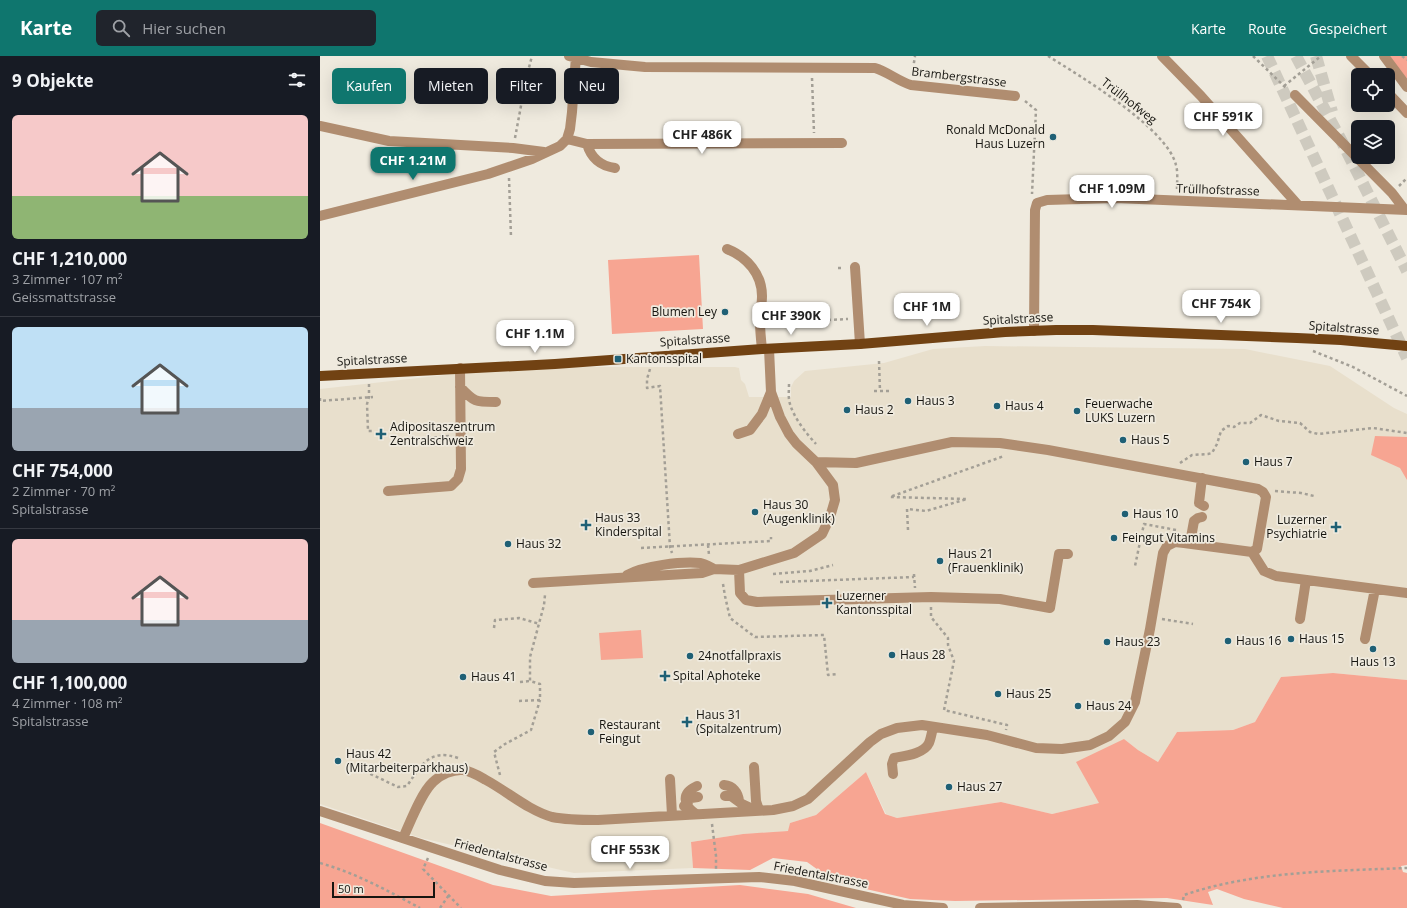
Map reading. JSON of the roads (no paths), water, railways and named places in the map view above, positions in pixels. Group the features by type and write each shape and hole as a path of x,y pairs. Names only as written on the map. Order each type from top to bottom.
{"main road":[{"name":"Spitalstrasse","path":"320,376 555,364 1034,331 1093,330 1297,338 1407,346"}],"street":[{"path":"1162,56 1201,96 1298,205"},
{"path":"1352,56 1363,68"},
{"path":"1384,56 1407,87"},
{"path":"320,216 488,174 532,159 544,152 560,146 567,138 572,112 575,82 573,57"},
{"name":"Brambergstrasse","path":"573,57 591,62 645,67 875,68 883,70 901,82 911,85 1015,96"},
{"path":"1294,96 1392,193 1406,210"},
{"path":"1395,100 1407,113"},
{"path":"320,126 389,141 513,148 544,152"},
{"path":"567,138 587,144 842,143"},
{"path":"587,144 590,153 598,161 607,167 615,168"},
{"name":"Trüllhofstrasse","path":"1034,331 1035,210 1037,203 1047,200 1115,198 1406,210"},
{"path":"533,583 702,573 714,569 739,570 794,554 822,534 830,517 835,500 833,485 816,462 796,443 789,434 780,417 771,392 766,350 760,320 762,296 761,281 751,265 735,252 727,249"},
{"path":"855,267 860,344"},
{"path":"388,491 451,486 458,479 461,469 460,368"},
{"path":"460,387 473,400 481,402 496,402"},
{"path":"738,434 750,430 762,414 771,392"},
{"path":"403,838 432,782 441,776 454,771 463,770 475,774 524,804 552,817 573,820 598,820 773,810 793,806 808,799 870,742 881,734 897,728 922,725 987,735 1036,748 1062,749 1090,745 1109,736 1125,722 1135,702 1163,553 1167,546 1176,542 1252,552 1257,548 1266,497 1263,492 1258,489 1000,443 952,442 856,463 816,462"},
{"path":"1202,478 1199,503 1204,506"},
{"path":"1190,543 1194,521 1198,518 1202,518"},
{"path":"1252,552 1264,571 1276,576 1375,589 1393,588 1407,593"},
{"path":"739,570 740,593 746,600 757,602 931,597 1000,600 1050,608 1059,554 1068,554"},
{"path":"622,578 648,567 675,564 701,563 714,569"},
{"path":"1300,619 1306,580"},
{"path":"1365,639 1375,589"},
{"path":"893,774 892,764 894,758 912,754 923,749 929,744 933,727"},
{"path":"754,767 756,801 758,807 757,811"},
{"path":"670,779 675,815"},
{"path":"725,790 742,804 757,811"},
{"path":"675,815 697,792"},
{"path":"733,812 739,806 739,801"},
{"path":"686,804 690,810 696,814"},
{"name":"Friedentalstrasse","path":"320,811 500,870 545,881 574,883 759,877 795,881 903,905 943,908"},
{"path":"980,908 1180,905"}],"tunnel":[{"path":"1267,56 1407,358"},
{"path":"1296,56 1341,140 1407,271"},
{"path":"1316,56 1332,112"}],"place":[{"name":"Ronald McDonald Haus Luzern","path":"1053,137"},
{"name":"Blumen Ley","path":"725,312"},
{"name":"Kantonsspital","path":"618,359"},
{"name":"Haus 3","path":"908,401"},
{"name":"Haus 4","path":"997,406"},
{"name":"Haus 2","path":"847,410"},
{"name":"Feuerwache LUKS Luzern","path":"1077,411"},
{"name":"Adipositaszentrum Zentralschweiz","path":"381,434"},
{"name":"Haus 5","path":"1123,440"},
{"name":"Haus 7","path":"1246,462"},
{"name":"Haus 30 (Augenklinik)","path":"755,512"},
{"name":"Haus 10","path":"1125,514"},
{"name":"Haus 33 Kinderspital","path":"586,525"},
{"name":"Luzerner Psychiatrie","path":"1336,527"},
{"name":"Feingut Vitamins","path":"1114,538"},
{"name":"Haus 32","path":"508,544"},
{"name":"Haus 21 (Frauenklinik)","path":"940,561"},
{"name":"Luzerner Kantonsspital","path":"827,603"},
{"name":"Haus 15","path":"1291,639"},
{"name":"Haus 16","path":"1228,641"},
{"name":"Haus 23","path":"1107,642"},
{"name":"Haus 13","path":"1373,649"},
{"name":"Haus 28","path":"892,655"},
{"name":"24notfallpraxis","path":"690,656"},
{"name":"Spital Aphoteke","path":"665,676"},
{"name":"Haus 41","path":"463,677"},
{"name":"Haus 25","path":"998,694"},
{"name":"Haus 24","path":"1078,706"},
{"name":"Haus 31 (Spitalzentrum)","path":"687,722"},
{"name":"Restaurant Feingut","path":"591,732"},
{"name":"Haus 42 (Mitarbeiterparkhaus)","path":"338,761"},
{"name":"Haus 27","path":"949,787"}]}
